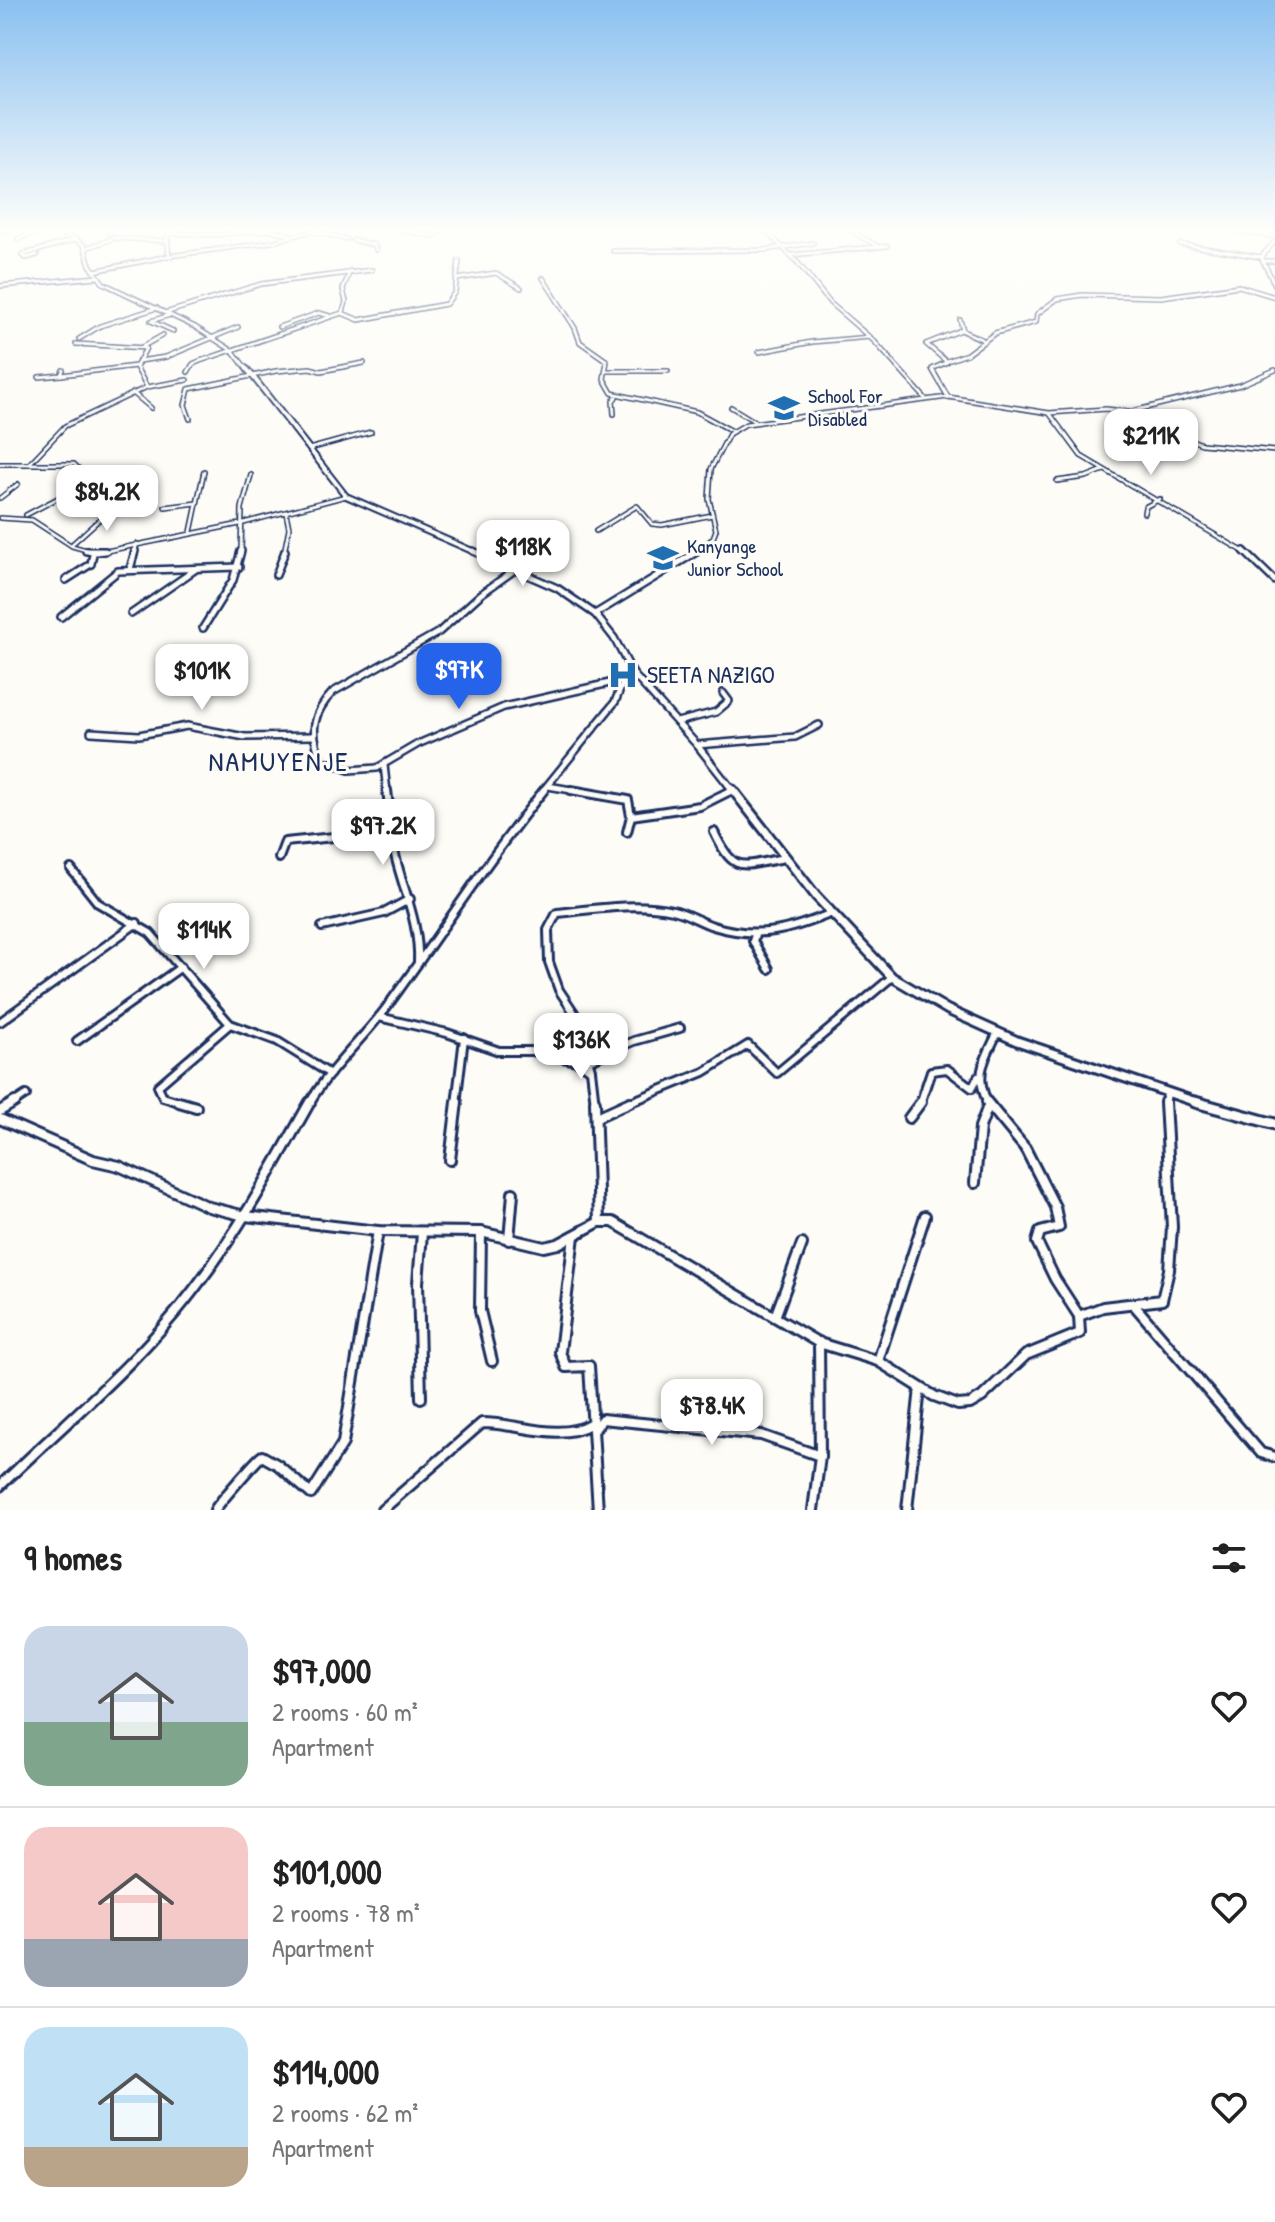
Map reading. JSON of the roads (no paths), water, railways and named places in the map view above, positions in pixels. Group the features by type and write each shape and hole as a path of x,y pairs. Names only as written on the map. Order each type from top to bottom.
{"street":[{"path":"143,300 233,351 346,496 557,588 595,614 614,638 633,674 697,745 832,913 892,977 997,1034 1167,1094 1275,1124"},
{"path":"173,331 151,321 205,300"},
{"path":"343,312 346,300"},
{"path":"190,419 185,405 189,389 186,371 193,364 343,312 359,320 446,304 449,300"},
{"path":"554,300 580,336 580,342 607,361 605,381 609,390 617,396 697,412 732,431"},
{"path":"828,300 871,337 925,398"},
{"path":"948,397 932,369 967,354 995,333 1036,322 1037,314 1049,303 1057,300"},
{"path":"79,339 102,325 157,308"},
{"path":"279,327 319,313 330,316"},
{"path":"960,320 963,330"},
{"path":"39,377 166,357 238,327"},
{"path":"947,361 926,344 963,330 984,340"},
{"path":"76,344 141,347 150,345 163,335"},
{"path":"759,352 812,342 871,337"},
{"path":"137,363 146,349 141,347"},
{"path":"137,363 147,387"},
{"path":"189,389 291,369 317,368 321,371 364,363"},
{"path":"1132,412 1240,385 1275,370"},
{"path":"606,371 668,371"},
{"path":"29,464 65,426 147,387 187,380"},
{"path":"133,393 151,408"},
{"path":"614,414 613,401 617,396"},
{"path":"595,614 652,583 705,547 716,533 712,515 711,469 732,431 755,422 948,397 1049,413 1106,409 1132,412 1156,420 1180,436 1202,444 1275,451"},
{"path":"731,407 755,422"},
{"path":"1049,413 1077,452 1239,547 1275,581"},
{"path":"309,449 371,432"},
{"path":"0,464 74,464 83,473 81,476 92,480 24,515 0,518"},
{"path":"1057,481 1086,477 1104,470"},
{"path":"191,532 204,471"},
{"path":"203,628 228,592 239,567 244,491 251,475"},
{"path":"0,498 18,484"},
{"path":"24,515 71,545 93,554 240,524 346,496"},
{"path":"71,545 122,499"},
{"path":"1144,513 1145,507 1160,499"},
{"path":"165,507 198,503"},
{"path":"596,531 637,506 652,524 662,525 712,515"},
{"path":"276,575 286,542 289,520 286,513"},
{"path":"130,569 137,544"},
{"path":"66,580 91,564 93,554"},
{"path":"61,617 118,571 239,567"},
{"path":"131,614 187,578 196,568"},
{"path":"516,569 435,634 336,688 315,718 313,736 321,760 358,771 384,765 418,744 504,707 624,680 633,674"},
{"path":"0,1486 167,1323 245,1216 302,1113 417,966 497,848 615,702 624,680"},
{"path":"677,722 723,708 729,701 723,693"},
{"path":"697,745 795,737 819,725"},
{"path":"91,732 139,735 187,726 245,737 313,736"},
{"path":"384,765 396,858 410,899 412,924 419,943 417,966"},
{"path":"548,786 628,800 631,816 627,832"},
{"path":"631,816 649,816 725,798 732,790"},
{"path":"279,858 284,842 392,831"},
{"path":"714,832 727,859 738,865 786,858"},
{"path":"71,869 98,903 137,923 181,967 230,1024 277,1041 330,1074"},
{"path":"322,927 384,913 410,899"},
{"path":"599,1222 597,1117 591,1070 574,1008 561,994 554,979 546,941 552,919 557,913 620,906 674,910 714,926 755,935 798,927 832,913"},
{"path":"0,1022 137,923"},
{"path":"755,935 753,941 769,969"},
{"path":"77,1041 181,967"},
{"path":"597,1117 669,1084 704,1072 748,1045 777,1073 892,977"},
{"path":"379,1017 464,1038 499,1051 532,1051 580,1062 591,1070"},
{"path":"196,1107 163,1097 158,1086 230,1024"},
{"path":"588,1061 634,1041 680,1028"},
{"path":"909,1118 924,1098 931,1071 947,1069 972,1088 997,1034"},
{"path":"450,1160 464,1038"},
{"path":"0,1119 93,1160 119,1166 195,1202 245,1216 378,1231 481,1232 544,1247 558,1244 599,1222 613,1222 634,1231 742,1300 819,1342 847,1355 878,1361 952,1403 967,1405 977,1402 1021,1357 1080,1333 1079,1316 1055,1279 1037,1242 1040,1232 1059,1227 1055,1207 1025,1148 989,1105 978,1076"},
{"path":"1079,1316 1103,1307 1156,1303 1165,1295 1170,1209 1170,1149 1163,1109 1167,1094"},
{"path":"0,1111 26,1095"},
{"path":"975,1183 980,1127 989,1105"},
{"path":"509,1240 513,1193"},
{"path":"878,1361 925,1216"},
{"path":"215,1510 220,1499 236,1488 256,1459 262,1456 278,1465 311,1494 343,1443 378,1231"},
{"path":"481,1232 480,1311 492,1361"},
{"path":"421,1398 418,1283 422,1233"},
{"path":"574,1236 560,1352 566,1367 589,1366 598,1510"},
{"path":"775,1317 802,1244"},
{"path":"1134,1305 1261,1453 1275,1457"},
{"path":"813,1510 820,1456 819,1342"},
{"path":"907,1510 920,1387"},
{"path":"382,1510 482,1423 511,1423 555,1433 578,1434 602,1419 761,1435 820,1456"}],"place":[{"name":"School For Disabled","path":"784,408"},
{"name":"Kanyange Junior School","path":"663,558"},
{"name":"SEETA NAZIGO","path":"623,675"}],"district":[{"name":"NAMUYENJE","path":"279,761"}]}
